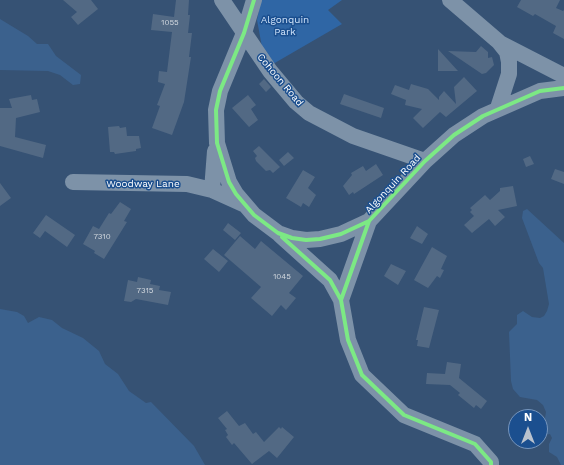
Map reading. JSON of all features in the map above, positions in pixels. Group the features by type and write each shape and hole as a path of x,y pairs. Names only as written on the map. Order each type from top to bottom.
{"street":[{"name":"Cohoon Road","path":"222,0 270,71 296,102 309,113 353,136 425,161"},
{"path":"212,190 216,143 216,110 220,91 244,34 254,0"},
{"path":"450,0 499,42 507,52 509,74 498,108"},
{"path":"499,42 564,76"},
{"name":"Algonquin Road","path":"341,300 369,221 425,161 454,135 498,108 540,91 564,88"},
{"path":"216,143 229,182 244,205 278,233 330,280 341,300 348,340 362,376 404,415 474,444 491,462 491,465"},
{"name":"Woodway Lane","path":"73,182 111,184 167,182 188,184 212,190 244,205"},
{"path":"278,233 292,238 306,240 320,239 341,234 369,221"}],"green space":[{"name":"Algonquin Park","path":"261,0 342,0 328,10 342,24 273,64 262,47 257,20"}],"shaded area":[{"path":"0,19 28,36 37,44 48,44 56,56 81,75 80,84 73,85 60,75 48,71 0,70"},
{"path":"527,209 564,243 564,465 561,465 557,457 549,452 549,444 552,438 550,434 548,434 548,409 545,409 543,405 537,400 520,397 513,389 511,381 509,332 517,324 517,315 523,311 532,317 540,318 544,316 549,304 543,268 539,263 522,218 523,211"},
{"path":"0,309 17,312 24,316 28,323 39,317 52,320 62,328 83,338 99,351 105,364 118,374 129,391 146,403 151,402 194,446 205,465 0,465"}],"building":[{"path":"63,0 91,0 98,9 78,25 71,17 77,12"},
{"path":"176,0 189,0 188,15 190,15 188,33 192,33 189,57 191,57 184,102 172,135 152,128 160,106 157,105 165,84 158,82 159,71 167,72 172,32 151,30 153,14 174,17"},
{"path":"521,0 560,0 556,8 563,11 564,10 564,39 553,33 556,26 535,14 533,16 517,7"},
{"path":"481,46 488,52 488,58 492,57 494,65 486,73 482,74 448,51 476,52"},
{"path":"438,49 458,71 438,71"},
{"path":"464,77 477,91 446,117 440,112 423,128 413,118 422,109 405,105 406,100 391,94 395,85 409,90 411,84 428,89 439,100 439,97 444,91 456,104 454,87"},
{"path":"264,79 271,87 266,92 259,84"},
{"path":"344,94 384,108 381,118 340,104"},
{"path":"31,95 32,100 37,99 40,112 16,118 15,137 46,145 43,158 0,146 0,108 12,108 9,99"},
{"path":"248,95 256,105 251,109 258,120 249,127 232,108"},
{"path":"119,126 120,128 126,127 127,136 139,136 141,148 136,149 136,151 115,154 114,152 110,152 108,127"},
{"path":"259,146 280,167 273,173 270,170 266,171 256,161 255,158 257,156 253,151"},
{"path":"288,152 294,158 284,166 279,160"},
{"path":"530,156 534,164 526,167 523,159"},
{"path":"376,164 383,175 354,194 353,192 349,195 343,186 352,175 351,173 363,166 366,171"},
{"path":"555,169 564,172 564,184 551,179"},
{"path":"303,170 315,177 308,188 316,195 309,207 303,203 301,207 286,198"},
{"path":"0,183 11,198 0,206"},
{"path":"513,186 517,206 498,210 505,217 495,226 489,219 472,233 464,225 474,216 470,212 472,210 470,208 485,195 490,200 500,191 500,188"},
{"path":"120,202 131,209 124,221 127,222 104,259 94,253 95,251 83,244 93,226 99,229 109,213 111,214"},
{"path":"46,215 75,235 67,247 45,231 40,238 33,233"},
{"path":"228,223 241,233 235,240 223,230"},
{"path":"417,226 428,234 422,244 410,238"},
{"path":"240,236 255,249 261,241 303,276 289,293 296,298 286,310 281,305 272,316 251,298 261,287 224,255"},
{"path":"432,247 447,256 441,269 444,270 440,278 437,276 428,288 414,280"},
{"path":"213,249 228,261 219,272 204,259"},
{"path":"391,264 406,271 398,285 384,276"},
{"path":"138,277 151,280 150,284 160,286 159,290 171,292 168,305 136,299 131,302 124,301 128,280 137,282"},
{"path":"424,307 439,310 429,348 417,346 418,340 416,340"},
{"path":"447,362 461,364 459,378 487,401 481,409 476,405 474,408 458,395 460,393 450,385 426,384 427,373 445,374"},
{"path":"227,411 239,426 245,423 253,434 256,432 264,442 279,427 281,429 282,427 294,437 277,458 269,451 252,464 234,443 232,445 226,437 228,435 225,430 227,429 218,418"}],"cycle path":[{"path":"254,0 244,33 220,91 216,110 217,143 229,182 236,194 254,215 278,233 292,238 306,240 320,239 341,234 369,221"},
{"path":"341,300 369,221 425,161 454,135 483,116 540,91 564,88"},
{"path":"282,237 330,280 341,300 348,340 362,375 404,415 475,444 491,462 491,465"}]}
